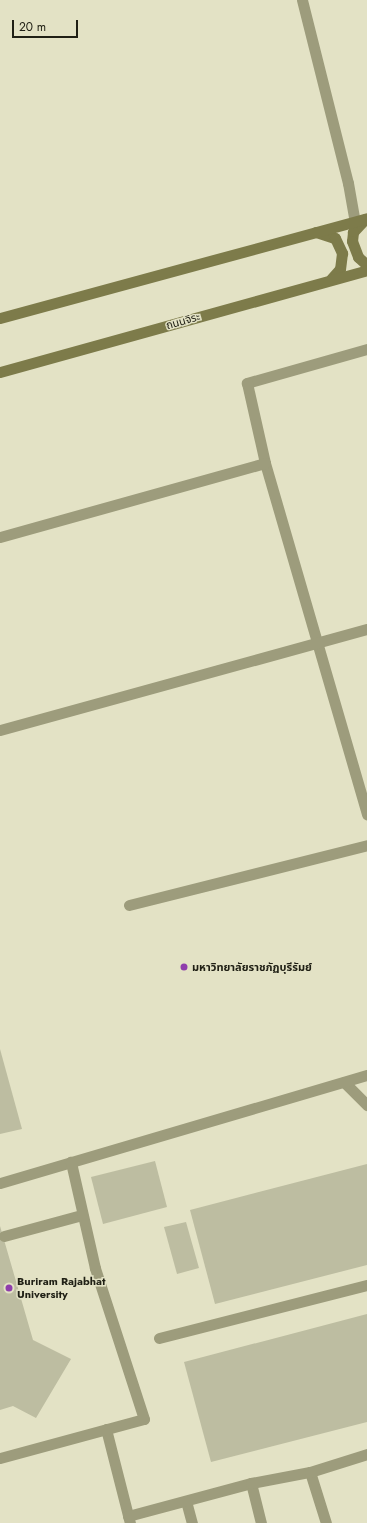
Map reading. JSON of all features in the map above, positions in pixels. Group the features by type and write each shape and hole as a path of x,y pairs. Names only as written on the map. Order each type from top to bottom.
{"main road":[{"path":"0,318 367,218"},
{"path":"367,218 353,232 352,241 358,257 367,265"},
{"path":"315,232 335,238 342,253 340,269 330,280"},
{"name":"ถนนจิระ","path":"0,372 367,270"}],"lane":[{"path":"302,0 348,183 354,221"},
{"path":"367,349 247,383 265,463 319,643 367,814"},
{"path":"0,537 265,463"},
{"path":"0,730 367,630"},
{"path":"129,905 367,845"},
{"path":"0,1183 367,1075"},
{"path":"344,1082 367,1105"},
{"path":"0,1458 144,1419 95,1268 71,1162"},
{"path":"4,1236 82,1215"},
{"path":"159,1338 367,1285"},
{"path":"106,1429 129,1520 186,1501 251,1483 310,1472 367,1454"},
{"path":"310,1472 326,1523"},
{"path":"251,1483 261,1523"},
{"path":"186,1501 192,1523"}],"building":[{"path":"0,1049 22,1129 0,1134"},
{"path":"155,1161 167,1207 103,1224 91,1177"},
{"path":"367,1164 367,1265 215,1304 190,1210"},
{"path":"186,1222 199,1268 177,1274 164,1227"},
{"name":"Buriram Rajabhat University","path":"0,1226 33,1340 71,1359 36,1418 13,1406 0,1410"},
{"path":"367,1314 367,1422 211,1462 184,1362"}],"place":[{"name":"มหาวิทยาลัยราชภัฏบุรีรัมย์","path":"184,967"},
{"name":"Buriram Rajabhat University","path":"9,1288"}]}
